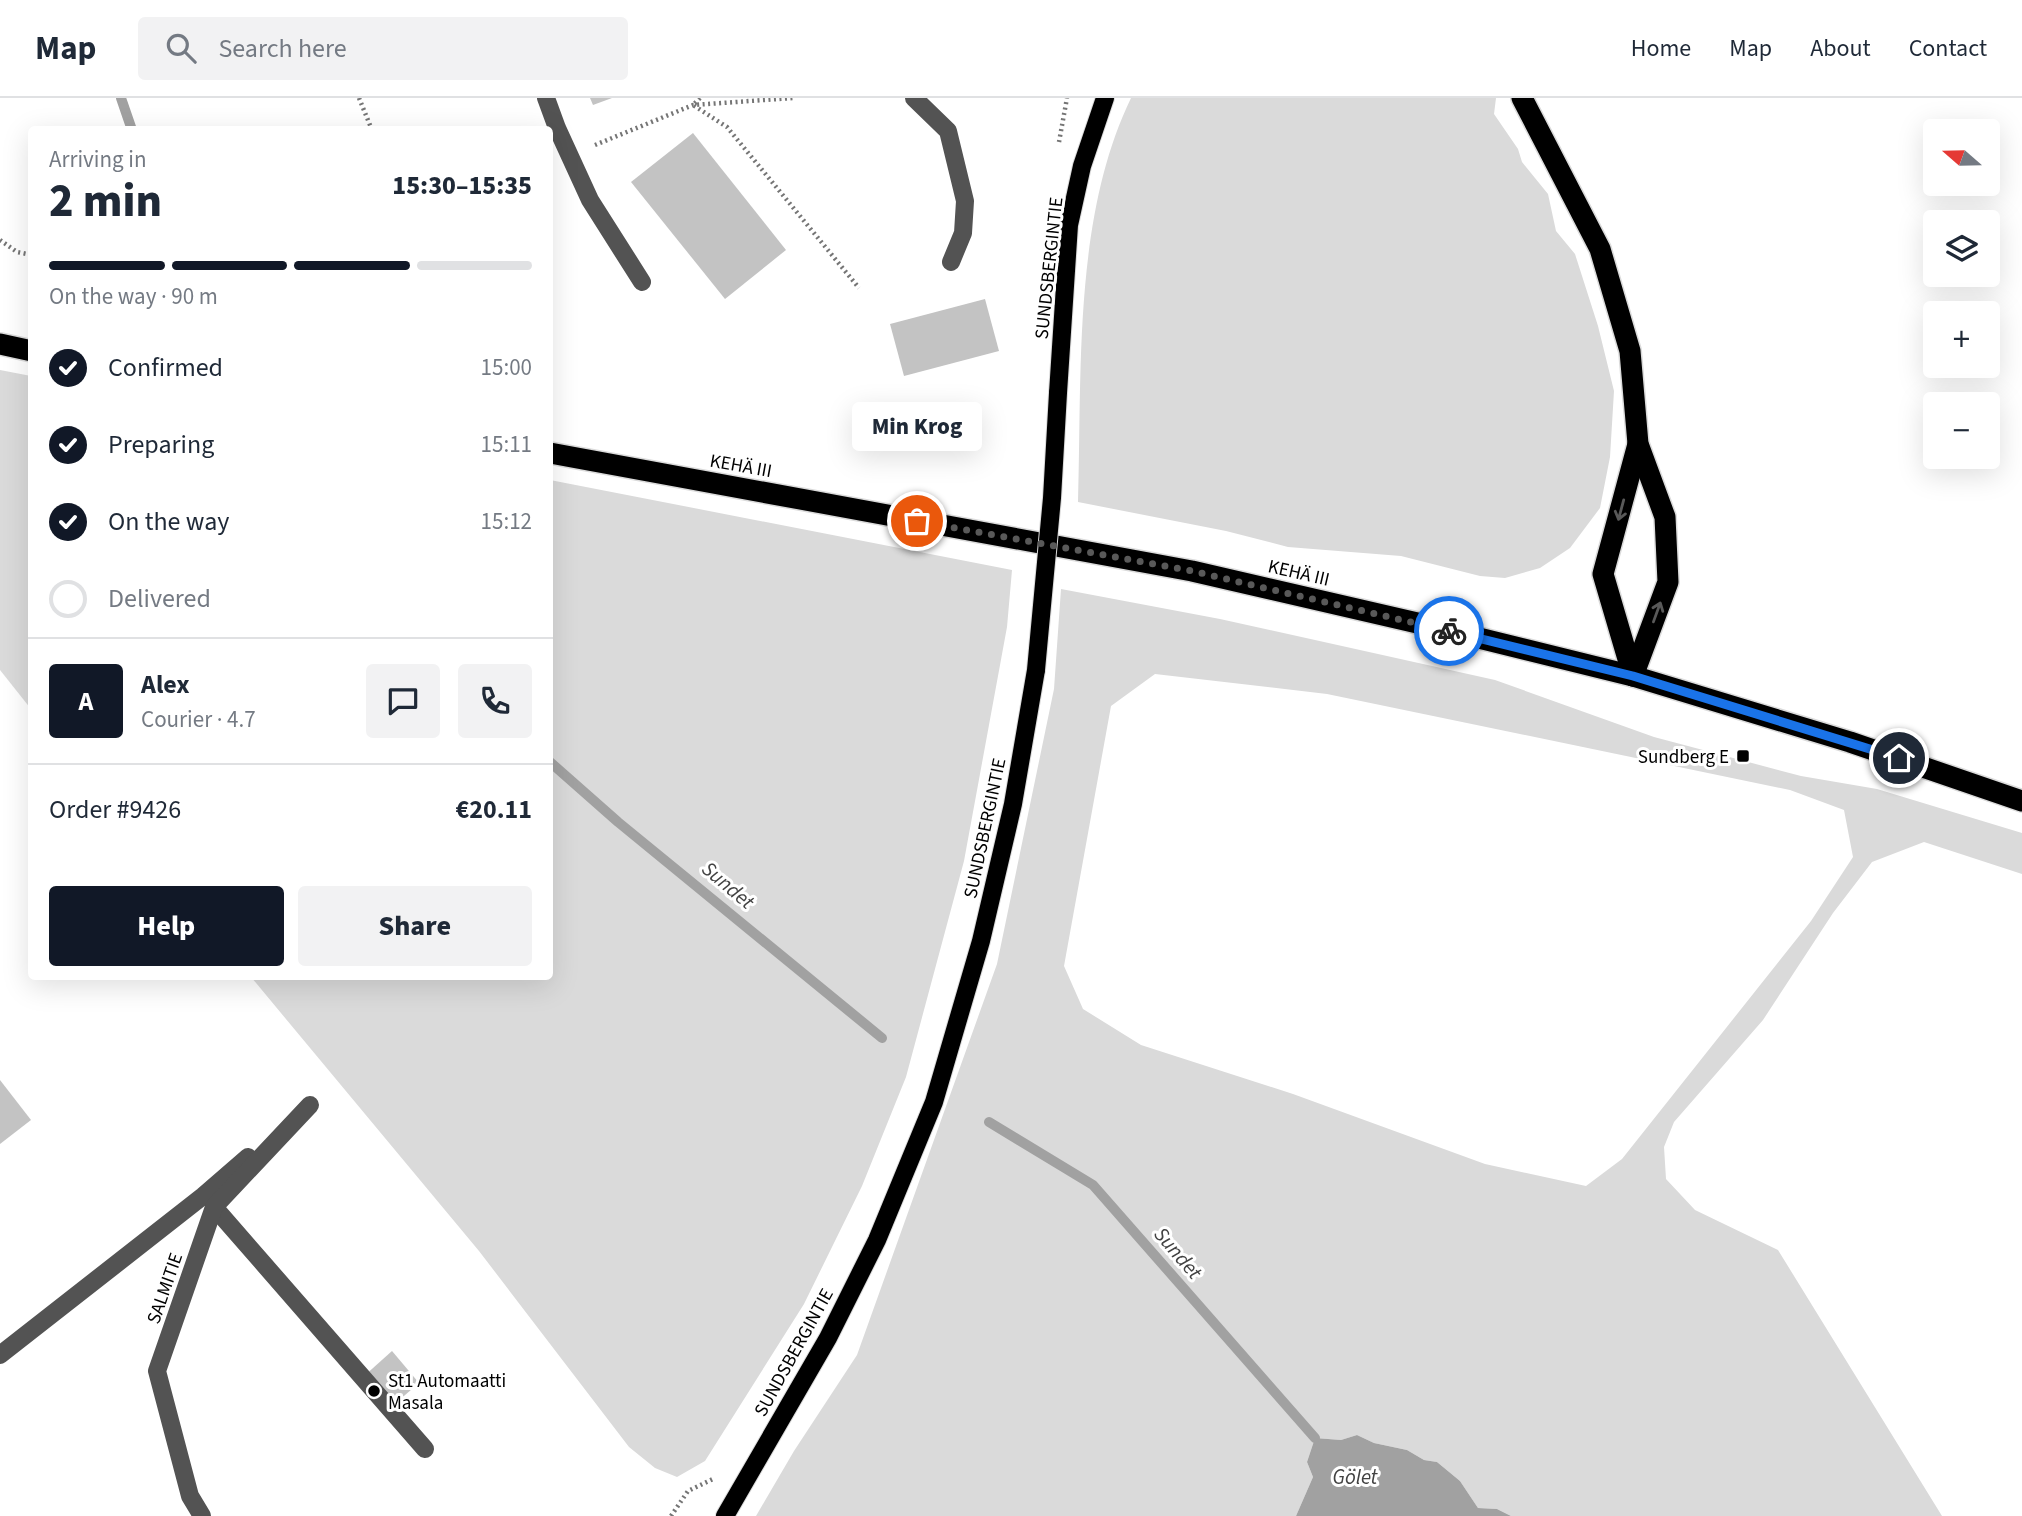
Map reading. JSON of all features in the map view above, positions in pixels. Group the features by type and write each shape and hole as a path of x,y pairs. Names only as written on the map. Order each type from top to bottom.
{"highway":[{"path":"1522,98 1600,249 1630,351 1638,444 1665,517 1668,582 1633,676"},
{"path":"0,344 28,350"},
{"path":"1633,676 1603,575 1638,444"},
{"name":"KEHÄ III","path":"553,454 1192,571 1633,676 1850,742 2022,801"}],"main road":[{"name":"SUNDSBERGINTIE","path":"725,1516 828,1338 877,1240 934,1102 981,941 1013,804 1036,670 1052,498 1069,225 1082,166 1105,98"}],"street":[{"path":"546,98 590,200 642,282"},
{"path":"914,98 948,131 965,201 963,233 951,262"},
{"name":"SALMITIE","path":"0,1355 203,1196 310,1105 214,1207 157,1371 190,1496 202,1516"},
{"path":"214,1207 425,1449"}],"path":[{"path":"359,98 370,126"},
{"path":"693,105 700,98"},
{"path":"557,128 575,140 597,146 693,105 793,98"},
{"path":"693,105 727,127 859,288"},
{"path":"0,240 28,255"},
{"path":"671,1516 688,1491 725,1473"}],"shaded area":[{"path":"1131,98 1496,98 1494,114 1518,149 1522,162 1548,194 1556,231 1575,254 1598,326 1614,391 1610,457 1600,508 1570,548 1540,568 1505,578 1480,576 1401,556 1288,547 1226,531 1078,502 1081,349 1090,244 1099,193 1112,144"},
{"path":"0,370 28,375 28,705 0,670"},
{"path":"553,481 1012,570 1007,627 964,861 906,1077 862,1186 804,1304 705,1461 677,1477 655,1468 629,1447 479,1251 253,980 553,980"},
{"path":"1061,589 1220,619 1495,680 1654,737 1801,776 1877,789 2022,833 2022,874 1924,842 1872,862 1833,913 1763,1020 1674,1122 1664,1147 1666,1179 1695,1210 1778,1250 1942,1516 1511,1516 1497,1509 1478,1508 1460,1481 1437,1462 1424,1460 1407,1450 1374,1443 1357,1435 1341,1440 1315,1438 1307,1462 1313,1477 1296,1516 756,1516 794,1451 857,1355 997,964 1054,689","holes":["1155,674 1327,694 1790,790 1844,810 1853,857 1811,921 1622,1159 1586,1186 1485,1164 1293,1094 1141,1045 1083,1009 1064,966 1111,706"]}],"water":[{"name":"Gölet","path":"1357,1435 1374,1443 1407,1450 1424,1460 1437,1462 1460,1481 1478,1508 1497,1509 1511,1516 1296,1516 1313,1477 1307,1462 1315,1438 1341,1440"}],"building":[{"path":"590,98 612,98 593,105"},
{"path":"693,133 786,250 725,299 631,182"},
{"path":"985,299 999,351 904,376 890,324"},
{"path":"0,1080 31,1120 0,1144"},
{"path":"392,1351 419,1383 390,1408 363,1377"}],"waterway":[{"name":"Sundet","path":"121,98 131,126"},
{"name":"Sundet","path":"553,765 618,822 882,1038"},
{"name":"Sundet","path":"989,1122 1093,1185 1315,1438"}],"way so far":[{"path":"917,521 1192,571 1449,631"}],"place":[{"name":"Min Krog","path":"917,521"},
{"name":"Sundberg E","path":"1743,756"},
{"name":"St1 Automaatti Masala","path":"374,1391"}],"route":[{"path":"1449,631 1633,676 1899,758"}]}
